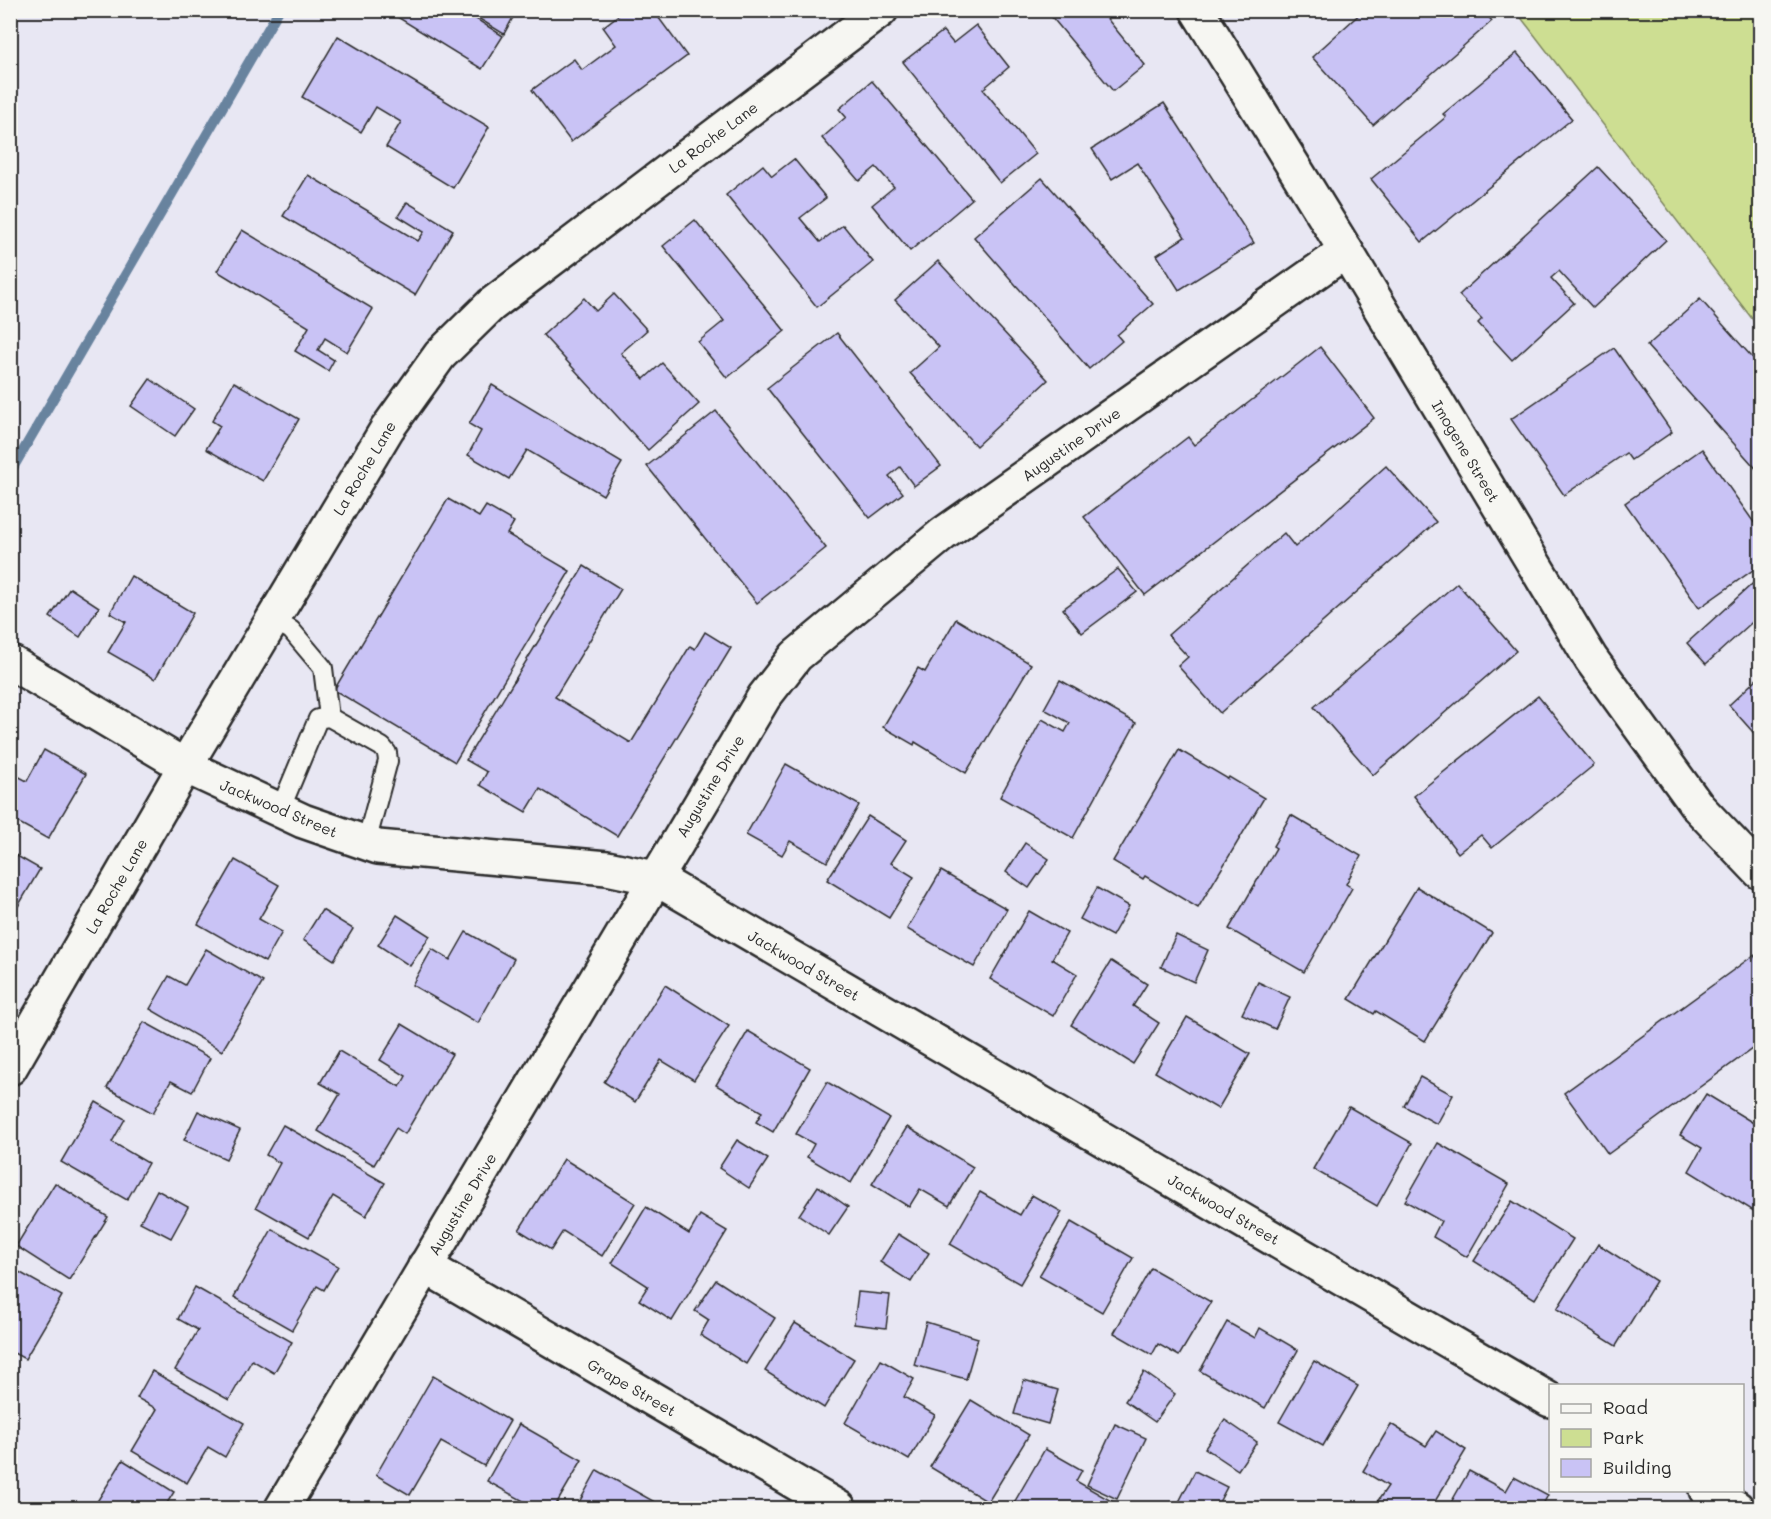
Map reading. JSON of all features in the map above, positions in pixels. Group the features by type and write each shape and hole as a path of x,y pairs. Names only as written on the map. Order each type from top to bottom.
{"street":[{"name":"La Roche Lane","path":"10,1068 185,766 387,429 440,355 491,305 881,10"},
{"name":"Imogene Street","path":"1197,10 1346,251 1591,659 1698,807 1761,872"},
{"name":"Augustine Drive","path":"282,1509 764,697 796,656 943,534 1346,251"},
{"name":"Jackwood Street","path":"10,662 185,766 303,821 366,843 378,847 607,868 655,878 1549,1399"},
{"name":"Grape Street","path":"425,1266 839,1509"},
{"path":"1708,1492 1737,1509"}],"lane":[{"path":"273,620 291,630 323,668 329,717"},
{"path":"280,810 318,719 329,717 382,747 387,753 388,761 366,843"}],"green space":[{"path":"1516,11 1760,11 1760,329"}],"building":[{"path":"386,10 462,10 503,36 482,69"},
{"path":"465,10 517,10 504,34"},
{"path":"625,10 653,10 687,56 571,142 532,90 574,59 582,70 616,45 603,27"},
{"path":"1046,10 1100,10 1145,65 1113,91"},
{"path":"1364,10 1483,10 1492,21 1373,125 1312,57"},
{"path":"976,25 1009,67 983,89 1036,154 1000,183 903,62 943,31 953,43"},
{"path":"338,36 489,127 453,188 386,147 401,122 376,107 361,132 302,97"},
{"path":"1517,53 1572,119 1422,242 1371,179 1446,117 1443,114"},
{"path":"872,81 972,199 910,251 872,205 894,187 876,167 859,181 822,138 846,117 839,109"},
{"path":"1164,103 1254,243 1179,290 1157,255 1185,237 1137,163 1112,179 1092,149"},
{"path":"794,159 826,198 800,218 820,242 843,225 873,262 817,307 726,195 763,165 772,176"},
{"path":"1598,167 1666,240 1593,308 1559,271 1551,278 1574,303 1512,360 1478,323 1482,319 1459,295"},
{"path":"308,175 418,241 424,232 398,216 407,202 453,230 415,295 283,216"},
{"path":"1042,178 1153,304 1117,335 1122,341 1089,369 974,237"},
{"path":"695,220 785,331 727,378 698,342 724,321 663,246"},
{"path":"242,230 373,309 347,352 325,338 318,350 334,360 328,371 295,351 309,327 217,271"},
{"path":"938,261 1048,380 976,446 910,373 939,347 895,300"},
{"path":"614,294 647,330 621,353 644,379 662,363 699,404 648,450 543,335 584,298 596,311"},
{"path":"1700,299 1760,366 1760,473 1647,346"},
{"path":"837,333 941,466 914,486 900,467 889,476 903,493 870,518 767,388"},
{"path":"1320,347 1374,418 1145,595 1084,517 1188,437 1194,445"},
{"path":"1614,348 1672,432 1631,460 1626,453 1564,495 1511,419"},
{"path":"150,379 194,409 175,436 131,406"},
{"path":"234,382 299,419 263,481 206,449 220,426 212,421"},
{"path":"492,385 622,463 603,495 527,450 509,479 468,455 481,431 469,424"},
{"path":"716,411 826,548 757,603 647,466"},
{"path":"1702,449 1760,531 1760,565 1699,608 1625,503"},
{"path":"1386,466 1436,522 1220,713 1178,666 1188,657 1168,635 1284,533 1295,547"},
{"path":"448,499 479,517 486,506 514,522 507,534 570,571 455,762 334,690"},
{"path":"584,566 621,589 555,697 631,743 690,646 695,649 705,632 731,648 617,836 540,789 526,812 480,785 487,772 466,760"},
{"path":"1118,569 1137,592 1082,633 1063,609"},
{"path":"131,576 193,613 155,679 108,652 126,622 110,613"},
{"path":"1760,577 1760,615 1706,664 1687,643"},
{"path":"1457,583 1516,651 1373,775 1314,707"},
{"path":"70,588 99,607 80,637 50,617"},
{"path":"956,619 1031,664 966,773 915,742 914,745 883,727 918,668 925,672"},
{"path":"1760,676 1760,740 1729,705"},
{"path":"1060,680 1136,723 1073,838 1000,797 1042,719 1065,732 1070,723 1044,709"},
{"path":"1538,696 1594,765 1492,848 1481,835 1458,853 1414,796"},
{"path":"44,750 86,774 48,839 10,818 10,772 27,781"},
{"path":"1179,750 1264,798 1198,908 1145,876 1143,879 1113,861"},
{"path":"786,764 859,805 827,862 790,841 782,855 746,835"},
{"path":"1291,815 1361,856 1346,884 1352,888 1304,972 1229,929 1276,848 1273,846"},
{"path":"868,816 906,840 891,863 914,877 889,918 827,880"},
{"path":"1025,843 1049,859 1029,888 1006,872"},
{"path":"10,852 40,869 10,920"},
{"path":"235,860 279,885 259,919 282,932 265,962 198,924"},
{"path":"941,871 1007,909 974,967 907,929"},
{"path":"1417,887 1492,933 1425,1041 1376,1011 1374,1014 1349,999"},
{"path":"1097,888 1129,906 1112,936 1080,919"},
{"path":"322,910 353,929 334,960 303,940"},
{"path":"1029,911 1067,933 1052,959 1077,974 1053,1016 990,979"},
{"path":"397,915 430,936 410,966 378,945"},
{"path":"466,932 514,959 478,1023 412,985 432,949 450,960"},
{"path":"1176,935 1208,950 1194,982 1161,967"},
{"path":"206,949 263,982 222,1051 150,1009 169,976 185,985"},
{"path":"1754,955 1760,965 1760,1043 1608,1154 1564,1093"},
{"path":"1111,961 1147,984 1133,1006 1159,1023 1133,1064 1071,1025"},
{"path":"1258,982 1290,997 1275,1029 1242,1014"},
{"path":"665,985 729,1026 694,1080 661,1060 635,1102 604,1082"},
{"path":"1187,1017 1250,1054 1218,1109 1155,1072"},
{"path":"144,1022 210,1058 192,1092 171,1081 153,1113 107,1088"},
{"path":"402,1024 452,1054 405,1134 396,1128 374,1165 318,1131 340,1094 320,1083 339,1051 400,1087 406,1076 380,1060"},
{"path":"748,1031 810,1068 773,1132 756,1122 762,1112 716,1085"},
{"path":"1420,1077 1453,1095 1437,1124 1404,1106"},
{"path":"827,1082 889,1118 851,1183 807,1157 814,1144 796,1134"},
{"path":"1706,1094 1760,1127 1760,1215 1689,1171 1702,1148 1680,1135"},
{"path":"96,1102 125,1119 112,1142 148,1163 127,1200 61,1162"},
{"path":"1349,1107 1412,1143 1377,1206 1313,1169"},
{"path":"198,1111 240,1130 226,1159 184,1140"},
{"path":"283,1125 385,1183 366,1216 333,1196 309,1237 256,1207 280,1163 266,1155"},
{"path":"907,1127 973,1167 949,1206 920,1189 909,1207 872,1184"},
{"path":"737,1140 768,1159 749,1188 719,1168"},
{"path":"1438,1143 1509,1184 1467,1257 1433,1237 1441,1221 1405,1201"},
{"path":"564,1159 635,1203 602,1256 563,1231 551,1250 519,1230"},
{"path":"55,1183 108,1217 69,1280 16,1246"},
{"path":"818,1186 848,1207 829,1235 799,1215"},
{"path":"157,1190 188,1207 171,1238 140,1222"},
{"path":"980,1192 1020,1215 1032,1195 1062,1212 1020,1284 950,1244"},
{"path":"1512,1201 1573,1239 1535,1299 1474,1261"},
{"path":"646,1207 689,1234 700,1215 727,1231 672,1321 639,1300 648,1286 612,1263"},
{"path":"1071,1222 1133,1258 1102,1312 1039,1276"},
{"path":"272,1229 338,1266 324,1290 317,1286 292,1330 234,1297"},
{"path":"898,1234 929,1253 911,1282 880,1262"},
{"path":"1598,1244 1656,1281 1616,1346 1557,1309"},
{"path":"10,1267 62,1296 25,1359 10,1351"},
{"path":"1151,1268 1211,1302 1179,1356 1158,1344 1152,1355 1114,1333"},
{"path":"716,1280 775,1318 746,1364 700,1335 709,1320 695,1311"},
{"path":"195,1287 292,1342 274,1373 252,1360 229,1400 175,1370 198,1330 178,1319"},
{"path":"858,1292 890,1295 886,1328 854,1324"},
{"path":"926,1322 978,1338 966,1379 914,1365"},
{"path":"1227,1322 1255,1338 1260,1328 1298,1350 1265,1408 1200,1371"},
{"path":"795,1323 854,1359 824,1408 765,1371"},
{"path":"881,1360 914,1379 904,1397 935,1415 909,1460 845,1423"},
{"path":"1314,1361 1358,1386 1323,1446 1279,1422"},
{"path":"152,1371 244,1423 225,1457 208,1447 187,1483 132,1451 157,1409 137,1398"},
{"path":"1144,1372 1175,1394 1155,1422 1125,1401"},
{"path":"433,1376 510,1421 484,1466 441,1442 410,1495 376,1475"},
{"path":"1024,1380 1058,1390 1048,1424 1014,1414"},
{"path":"971,1400 1029,1435 988,1502 930,1467"},
{"path":"1225,1420 1257,1442 1238,1470 1205,1448"},
{"path":"519,1424 582,1460 554,1508 536,1508 487,1481"},
{"path":"1115,1424 1146,1438 1117,1499 1087,1485"},
{"path":"1391,1424 1426,1446 1436,1431 1466,1450 1431,1508 1387,1508 1377,1502 1388,1486 1363,1471"},
{"path":"1045,1449 1082,1470 1076,1481 1113,1502 1110,1508 1011,1508"},
{"path":"123,1460 174,1492 164,1508 93,1508"},
{"path":"597,1470 662,1506 661,1508 576,1508"},
{"path":"1195,1471 1227,1487 1216,1508 1192,1508 1179,1502"},
{"path":"1469,1471 1506,1491 1514,1477 1548,1495 1541,1508 1448,1508"}],"waterway":[{"path":"10,473 279,10"}]}
